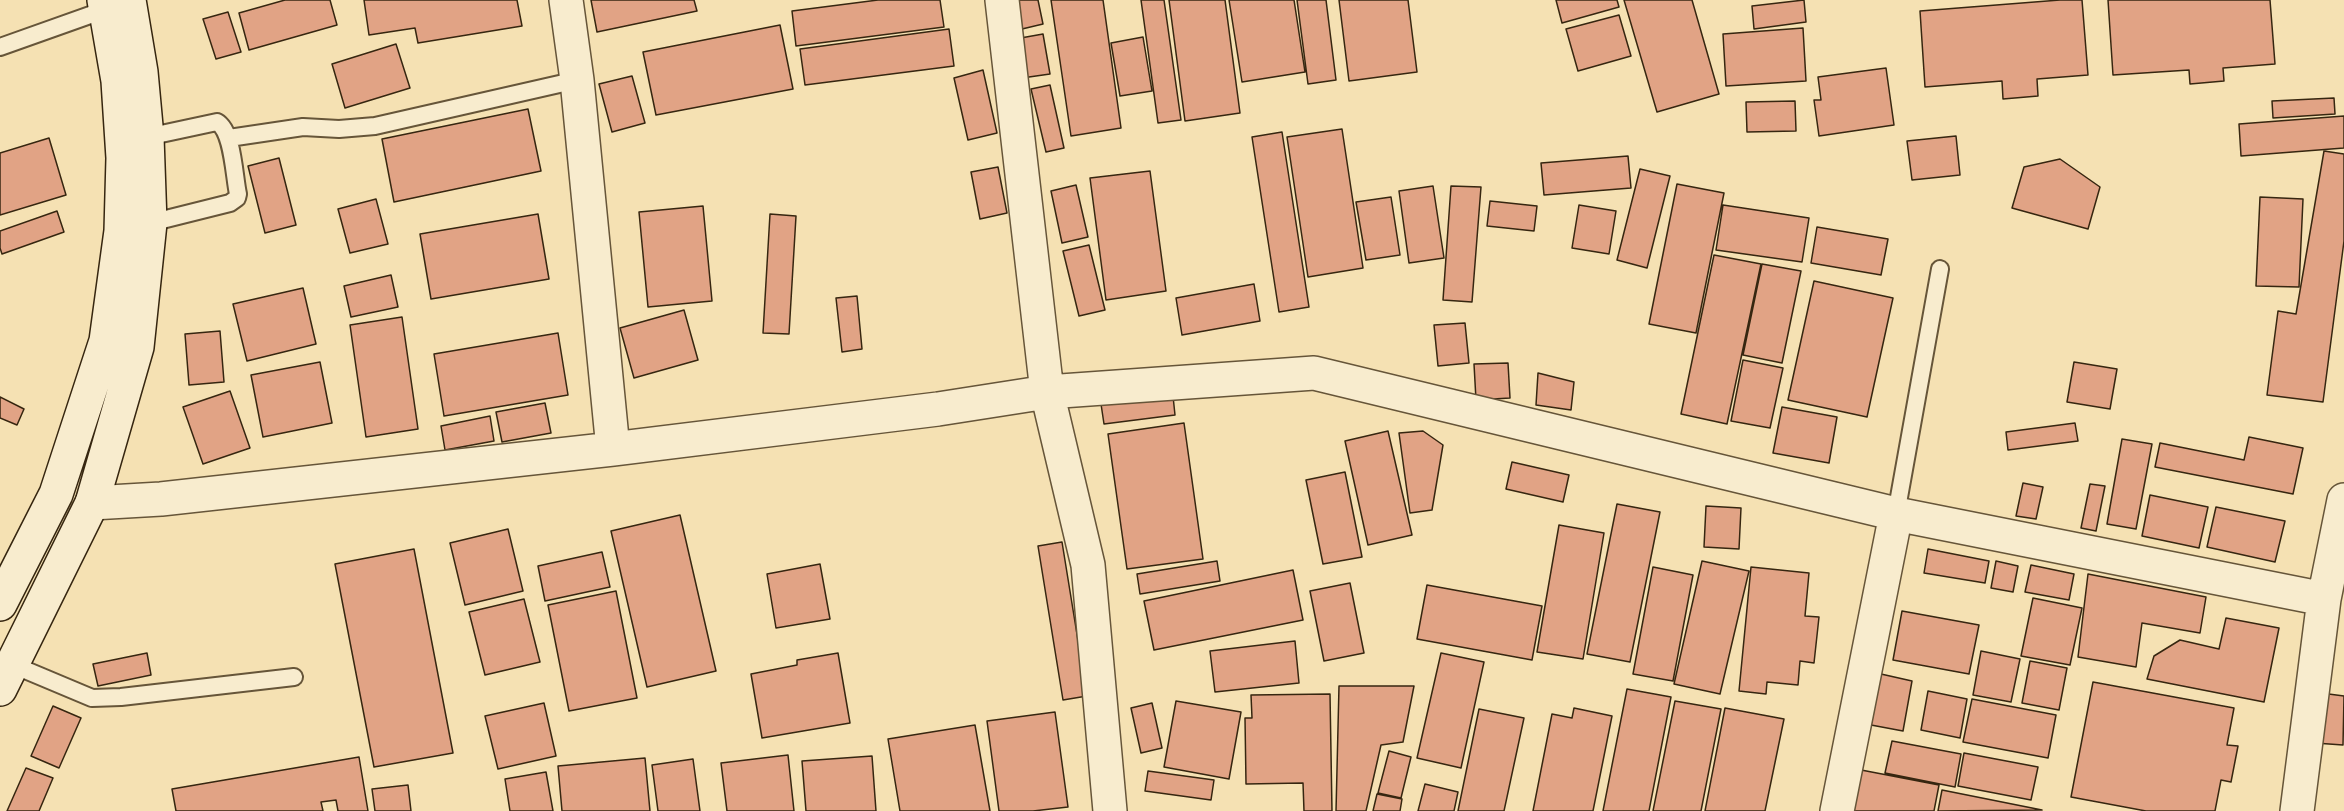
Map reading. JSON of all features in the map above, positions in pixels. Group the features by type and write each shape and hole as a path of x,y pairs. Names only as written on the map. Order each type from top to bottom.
{"street":[{"path":"566,0 577,80 613,449"},
{"path":"1002,0 1047,392 1088,564 1110,811"},
{"path":"6,677 92,503 137,347 150,223 147,136 141,72 114,3"},
{"path":"0,604 56,494 106,341 121,231 123,158 114,3"},
{"path":"92,503 161,499 613,449 938,409 1047,392 1314,373 1896,514 2324,599"},
{"path":"2297,811 2324,599 2344,500"},
{"path":"1837,811 1896,514"}],"lane":[{"path":"0,47 114,3"},
{"path":"229,138 303,127 339,129 375,126 577,80"},
{"path":"147,136 217,123 222,125 229,138 237,198 230,203 150,223"},
{"path":"1896,514 1940,270"},
{"path":"6,677 92,698 121,697 294,677"}],"building":[{"path":"285,0 330,0 337,25 249,50 239,13"},
{"path":"364,0 517,0 522,26 418,43 415,28 369,35"},
{"path":"591,0 694,0 697,11 597,32"},
{"path":"878,0 940,0 944,27 796,46 792,11"},
{"path":"1015,0 1038,0 1043,24 1022,29"},
{"path":"1051,0 1103,0 1121,128 1071,136"},
{"path":"1141,0 1164,0 1181,120 1158,123"},
{"path":"1169,0 1225,0 1240,113 1185,121"},
{"path":"1229,0 1294,0 1305,72 1242,82"},
{"path":"1297,0 1326,0 1336,80 1308,84"},
{"path":"1339,0 1408,0 1417,72 1349,81"},
{"path":"1556,0 1617,0 1619,7 1562,23"},
{"path":"1624,0 1692,0 1719,94 1657,112"},
{"path":"1804,0 1806,22 1754,29 1752,6"},
{"path":"2082,0 2088,75 2037,79 2038,96 2003,99 2002,81 1925,87 1920,11"},
{"path":"2108,0 2270,0 2275,64 2223,68 2224,81 2190,84 2189,70 2113,75"},
{"path":"228,12 241,52 216,59 203,19"},
{"path":"1619,15 1631,56 1578,71 1566,29"},
{"path":"780,25 793,89 656,115 643,52"},
{"path":"1803,28 1806,81 1726,86 1723,34"},
{"path":"949,29 954,66 805,85 800,49"},
{"path":"1043,34 1050,74 1022,78 1015,39"},
{"path":"1143,37 1152,91 1120,96 1111,43"},
{"path":"396,44 410,88 345,108 332,64"},
{"path":"1886,68 1894,125 1819,136 1814,100 1821,100 1818,77"},
{"path":"983,70 997,133 968,140 954,78"},
{"path":"632,76 645,123 612,132 599,84"},
{"path":"1050,85 1064,148 1046,152 1031,89"},
{"path":"2334,98 2335,114 2273,118 2272,101"},
{"path":"1795,101 1796,131 1747,132 1746,102"},
{"path":"528,109 541,171 394,202 382,139"},
{"path":"2344,116 2344,148 2241,156 2239,124"},
{"path":"1342,129 1363,268 1308,277 1287,137"},
{"path":"1282,132 1309,307 1279,312 1252,137"},
{"path":"1956,136 1960,175 1912,180 1907,141"},
{"path":"49,138 66,195 0,215 0,153"},
{"path":"2324,151 2344,154 2344,241 2323,402 2267,395 2278,311 2296,314"},
{"path":"1628,156 1631,188 1544,195 1541,163"},
{"path":"279,158 296,225 265,233 248,166"},
{"path":"2060,159 2100,187 2088,229 2012,208 2024,167"},
{"path":"998,167 1007,213 980,219 971,172"},
{"path":"1640,169 1670,176 1647,268 1617,260"},
{"path":"1150,171 1166,291 1106,300 1090,178"},
{"path":"1677,184 1724,193 1696,333 1649,324"},
{"path":"1076,185 1088,237 1062,243 1051,191"},
{"path":"1433,186 1444,258 1409,263 1399,191"},
{"path":"1451,186 1481,187 1472,302 1443,300"},
{"path":"1391,197 1400,255 1366,260 1356,202"},
{"path":"2260,197 2303,199 2299,287 2256,286"},
{"path":"376,199 388,244 350,253 338,209"},
{"path":"1490,201 1537,206 1534,231 1487,226"},
{"path":"1579,205 1616,211 1609,254 1572,248"},
{"path":"1723,205 1809,218 1802,262 1716,250"},
{"path":"703,206 712,301 648,307 639,212"},
{"path":"57,211 64,232 2,254 0,231"},
{"path":"538,214 549,279 431,299 420,234"},
{"path":"770,214 796,216 789,334 763,333"},
{"path":"1817,227 1888,239 1881,275 1811,263"},
{"path":"1089,245 1105,310 1079,316 1063,251"},
{"path":"1714,255 1761,264 1727,424 1681,414"},
{"path":"1762,264 1801,271 1782,363 1743,355"},
{"path":"391,275 398,307 351,317 344,286"},
{"path":"1814,281 1893,298 1867,417 1788,400"},
{"path":"1254,284 1260,321 1182,335 1176,298"},
{"path":"303,288 316,344 247,361 233,304"},
{"path":"857,296 862,349 842,352 836,298"},
{"path":"684,310 698,360 634,378 620,328"},
{"path":"402,317 418,429 366,437 350,325"},
{"path":"1465,323 1469,363 1438,366 1434,325"},
{"path":"220,331 224,382 189,385 185,334"},
{"path":"558,333 568,395 444,416 434,354"},
{"path":"1743,360 1783,368 1770,428 1731,421"},
{"path":"320,362 332,423 263,437 251,375"},
{"path":"2074,362 2117,369 2110,409 2067,402"},
{"path":"1508,363 1510,398 1476,400 1474,364"},
{"path":"1538,373 1574,382 1571,410 1536,405"},
{"path":"230,391 250,448 203,464 183,407"},
{"path":"1173,396 1175,415 1104,424 1101,404"},
{"path":"0,397 24,409 17,425 0,418"},
{"path":"545,403 551,433 502,442 496,412"},
{"path":"1782,407 1837,417 1829,463 1773,453"},
{"path":"490,416 494,441 445,450 441,426"},
{"path":"1184,423 1203,559 1127,569 1108,434"},
{"path":"2075,423 2078,441 2008,450 2006,432"},
{"path":"1388,431 1412,535 1368,545 1345,441"},
{"path":"1423,431 1443,445 1432,510 1410,513 1399,433"},
{"path":"2249,437 2303,448 2293,494 2155,467 2160,443 2244,460"},
{"path":"2122,439 2152,444 2136,529 2107,524"},
{"path":"1512,462 1569,475 1563,502 1506,489"},
{"path":"1345,472 1362,557 1323,564 1306,480"},
{"path":"2023,483 2043,487 2036,519 2016,516"},
{"path":"2090,484 2105,486 2096,531 2081,528"},
{"path":"2150,495 2208,507 2199,548 2142,536"},
{"path":"1617,504 1660,512 1630,662 1587,654"},
{"path":"1706,506 1741,508 1739,549 1704,547"},
{"path":"2216,507 2285,521 2275,562 2207,547"},
{"path":"680,515 716,671 647,687 611,531"},
{"path":"1559,525 1604,533 1583,659 1537,652"},
{"path":"508,529 523,591 465,605 450,543"},
{"path":"1062,542 1087,696 1063,700 1038,546"},
{"path":"414,549 453,753 374,767 335,564"},
{"path":"1928,549 1989,561 1985,583 1924,573"},
{"path":"602,552 610,587 545,601 538,566"},
{"path":"1217,561 1220,581 1140,594 1137,574"},
{"path":"1702,561 1749,571 1720,694 1674,684"},
{"path":"1996,561 2018,566 2013,592 1991,588"},
{"path":"820,564 830,619 776,628 767,574"},
{"path":"2031,565 2074,574 2069,600 2025,592"},
{"path":"1653,567 1693,575 1673,681 1633,674"},
{"path":"1751,567 1809,573 1805,616 1819,617 1814,663 1800,661 1798,685 1767,682 1766,694 1739,691"},
{"path":"1293,570 1303,620 1154,650 1144,601"},
{"path":"2088,574 2206,597 2200,633 2142,623 2136,667 2078,657"},
{"path":"1350,583 1364,653 1324,661 1310,591"},
{"path":"1427,585 1542,606 1532,660 1417,639"},
{"path":"616,591 637,698 569,711 548,605"},
{"path":"2033,598 2082,608 2070,665 2021,656"},
{"path":"524,599 540,662 485,675 469,612"},
{"path":"1902,611 1979,625 1969,674 1893,660"},
{"path":"2226,618 2279,628 2264,702 2147,679 2154,656 2180,640 2219,649"},
{"path":"1295,641 1299,683 1215,692 1210,651"},
{"path":"1981,651 2020,659 2011,702 1973,695"},
{"path":"147,653 151,675 98,686 93,664"},
{"path":"838,653 850,723 762,738 751,674 797,665 797,660"},
{"path":"1441,653 1484,662 1461,768 1417,758"},
{"path":"2030,661 2067,668 2059,710 2022,703"},
{"path":"1881,674 1912,681 1903,731 1871,725"},
{"path":"2093,682 2234,708 2227,745 2238,746 2231,782 2221,780 2215,811 2146,811 2071,797"},
{"path":"1339,686 1414,686 1403,742 1381,745 1366,811 1336,811"},
{"path":"1627,689 1671,697 1649,811 1603,811"},
{"path":"1928,691 1967,699 1960,738 1921,730"},
{"path":"2321,693 2344,696 2343,745 2315,743"},
{"path":"1330,694 1332,811 1304,811 1303,783 1246,784 1245,718 1252,718 1251,695"},
{"path":"1972,699 2056,715 2048,758 1963,742"},
{"path":"1176,701 1241,712 1229,779 1164,767"},
{"path":"1675,701 1721,709 1701,811 1653,811"},
{"path":"544,703 556,756 498,769 485,716"},
{"path":"1152,703 1162,748 1141,753 1131,708"},
{"path":"53,706 81,718 59,768 31,756"},
{"path":"1574,708 1612,716 1593,811 1533,811 1552,714 1572,718"},
{"path":"1725,708 1784,719 1765,811 1705,811"},
{"path":"1479,709 1524,718 1504,811 1458,811"},
{"path":"1055,712 1068,807 1033,811 999,811 987,721"},
{"path":"975,725 990,811 900,811 888,739"},
{"path":"1892,741 1961,754 1955,787 1885,773"},
{"path":"1389,751 1411,757 1401,798 1378,793"},
{"path":"1964,753 2038,767 2031,800 1958,786"},
{"path":"788,755 794,811 727,811 721,763"},
{"path":"872,756 876,811 806,811 802,761"},
{"path":"359,757 368,811 338,811 336,800 321,802 323,811 176,811 172,789"},
{"path":"645,758 650,811 562,811 558,766"},
{"path":"693,759 700,811 658,811 652,765"},
{"path":"26,768 53,778 39,811 7,811"},
{"path":"1856,769 1939,785 1934,811 1847,811"},
{"path":"1148,771 1214,780 1211,800 1145,791"},
{"path":"546,772 553,811 510,811 505,779"},
{"path":"1425,784 1458,792 1454,811 1418,811"},
{"path":"408,785 411,811 375,811 372,789"},
{"path":"1942,790 2042,810 1938,811"},
{"path":"1377,794 1402,799 1400,811 1373,811"}]}
